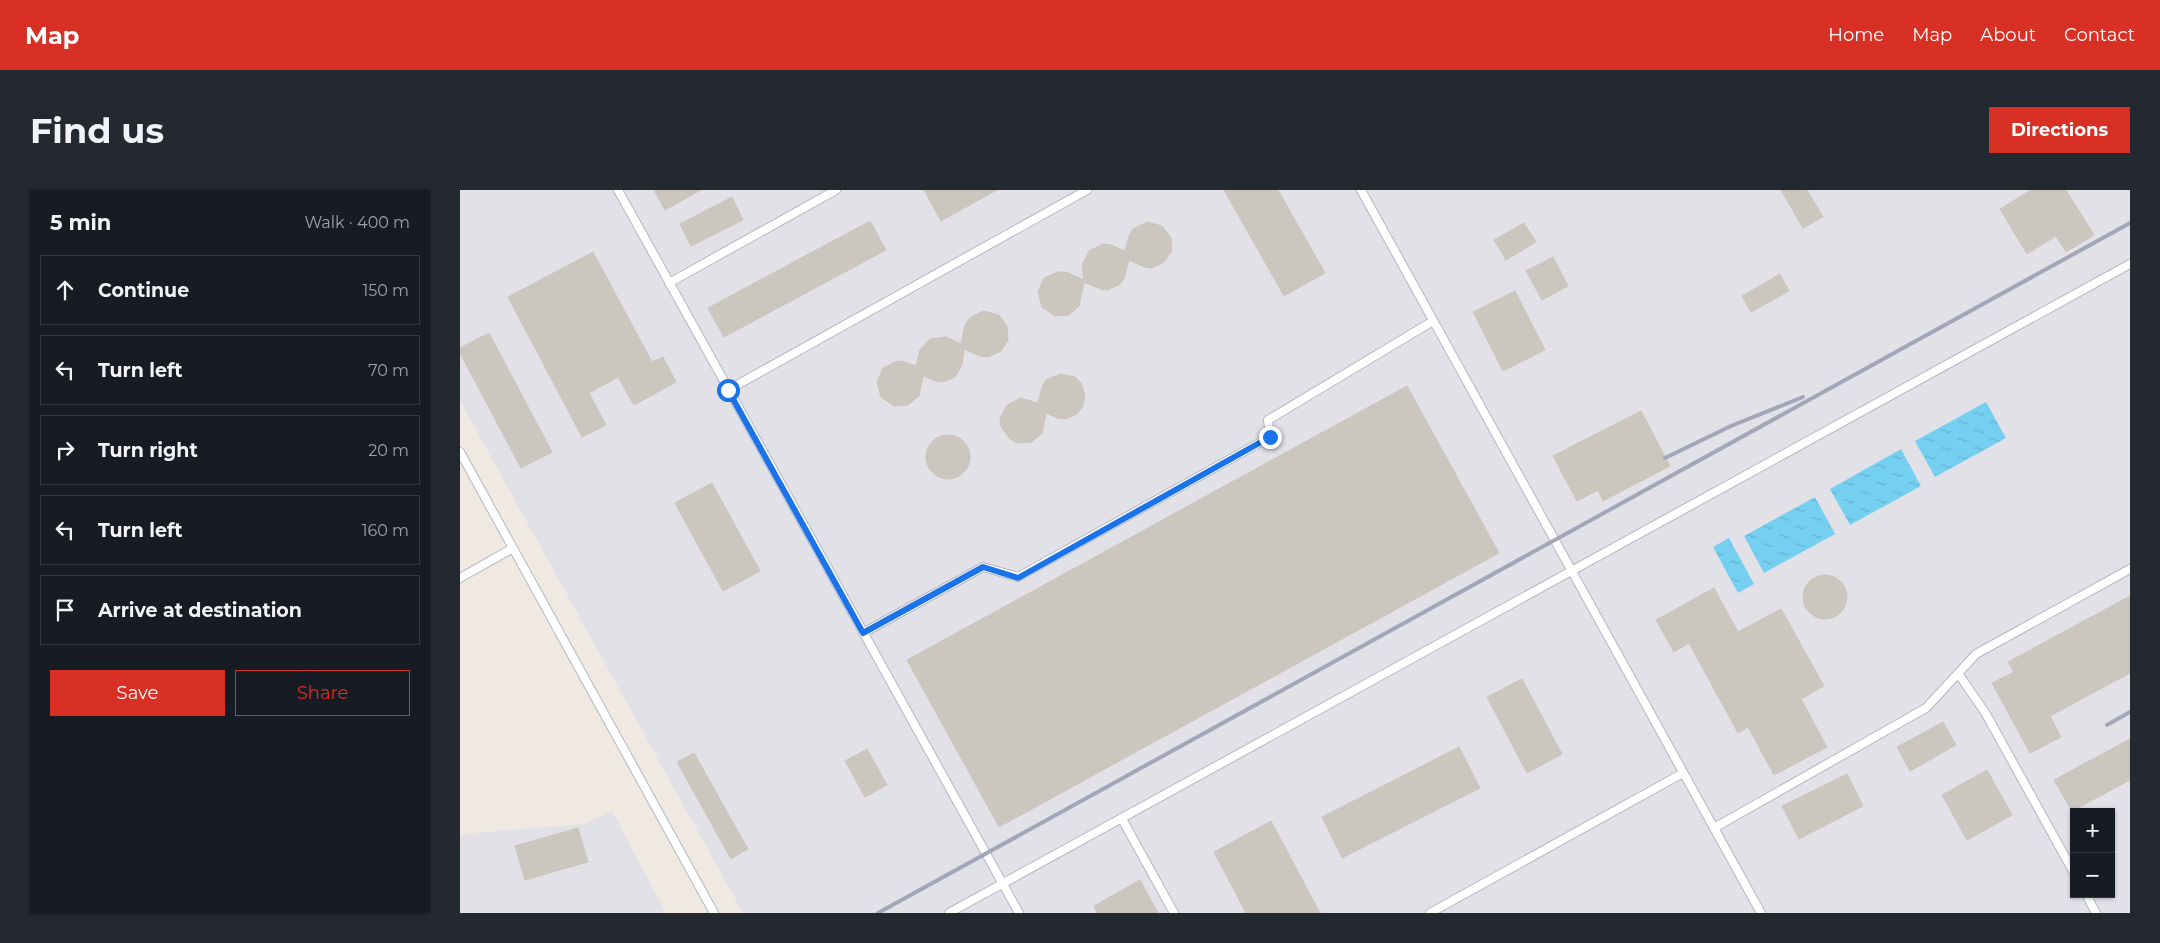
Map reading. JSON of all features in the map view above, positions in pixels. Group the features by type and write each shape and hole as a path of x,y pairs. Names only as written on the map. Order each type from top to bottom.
{"lane":[{"path":"618,190 1019,913"},
{"path":"670,283 836,190"},
{"path":"728,390 1087,190"},
{"path":"1361,190 1761,913"},
{"path":"949,913 2130,264"},
{"path":"863,633 983,567 1018,578 1270,437 1268,420 1433,321"},
{"path":"460,452 714,913"},
{"path":"460,578 513,548"},
{"path":"1714,828 1926,708 1976,654 2130,569"},
{"path":"1958,673 1986,714 2070,866"},
{"path":"1430,913 1684,773"},
{"path":"1122,819 1174,913"},
{"path":"2088,898 2096,913"}],"shaded area":[{"path":"460,190 2130,190 2130,913 743,913 460,401"},
{"path":"612,811 666,913 460,913 460,834 584,824"}],"water":[{"path":"1986,402 2006,438 1935,477 1915,441"},
{"path":"1901,449 1921,486 1850,525 1830,489"},
{"path":"1815,497 1835,534 1764,573 1744,536"},
{"path":"1729,538 1754,584 1738,593 1713,547"}],"building":[{"path":"654,190 701,190 665,210"},
{"path":"924,190 997,190 941,221"},
{"path":"1224,190 1278,190 1325,273 1284,296"},
{"path":"1781,190 1807,190 1823,217 1803,228"},
{"path":"2031,190 2066,190 2094,235 2066,252 2056,236 2027,254 2000,209"},
{"path":"732,197 743,220 691,246 680,224"},
{"path":"870,221 886,250 724,337 708,308"},
{"path":"1147,222 1162,226 1171,238 1172,251 1164,262 1152,268 1144,267 1129,260 1124,279 1120,284 1107,290 1084,282 1079,306 1069,315 1055,316 1042,307 1038,292 1044,278 1058,272 1066,272 1084,280 1082,265 1089,251 1103,244 1125,251 1133,229"},
{"path":"1524,223 1536,242 1506,260 1494,240"},
{"path":"593,252 652,362 663,357 676,382 634,405 618,377 589,393 606,425 582,437 508,297"},
{"path":"1553,257 1568,286 1542,300 1526,271"},
{"path":"1780,274 1789,291 1751,312 1742,296"},
{"path":"1515,291 1545,350 1503,371 1473,312"},
{"path":"983,311 999,315 1007,326 1008,340 1001,351 988,357 980,356 964,349 962,365 955,377 943,382 923,376 919,396 908,405 894,406 881,397 877,382 883,368 897,361 916,366 920,350 930,339 946,337 961,344 965,325 970,318"},
{"path":"489,333 552,452 521,468 460,353 460,348"},
{"path":"1060,374 1075,377 1081,383 1085,395 1082,408 1077,414 1065,419 1046,413 1042,433 1032,442 1017,443 1010,439 1001,427 1000,419 1007,405 1020,398 1038,403 1046,380"},
{"path":"1407,386 1499,553 999,827 907,660"},
{"path":"1641,411 1670,466 1603,501 1598,490 1577,501 1553,456"},
{"path":"952,435 964,441 969,448 969,466 964,473 957,478 944,479 936,476 929,469 926,453 929,445 936,438"},
{"path":"712,483 760,571 723,591 675,503"},
{"path":"1829,575 1841,581 1846,588 1846,606 1841,613 1834,618 1821,619 1813,616 1806,609 1803,593 1806,585 1813,578"},
{"path":"1714,588 1738,632 1781,609 1824,686 1801,699 1827,747 1774,775 1748,727 1738,733 1689,643 1674,652 1656,620"},
{"path":"2130,596 2130,673 2050,716 2061,737 2030,753 1992,683 2014,672 2008,662"},
{"path":"1522,679 1562,754 1527,773 1487,697"},
{"path":"1943,722 1956,745 1910,771 1897,747"},
{"path":"2130,739 2130,780 2078,808 2070,808 2054,780"},
{"path":"1459,747 1480,788 1342,858 1322,817"},
{"path":"867,749 887,785 865,797 845,761"},
{"path":"694,753 748,849 731,859 677,762"},
{"path":"1987,770 2012,815 1967,840 1942,795"},
{"path":"1847,774 1863,806 1799,839 1782,806"},
{"path":"1271,821 1320,913 1246,913 1214,852"},
{"path":"578,828 588,862 525,880 515,846"},
{"path":"1140,880 1158,913 1097,913 1094,906"}],"railway":[{"path":"878,913 2130,223"},
{"path":"1665,458 1731,426 1803,397"},
{"path":"2107,725 2130,712"}],"route":[{"path":"728,390 863,633 983,567 1018,578 1270,437"}]}
